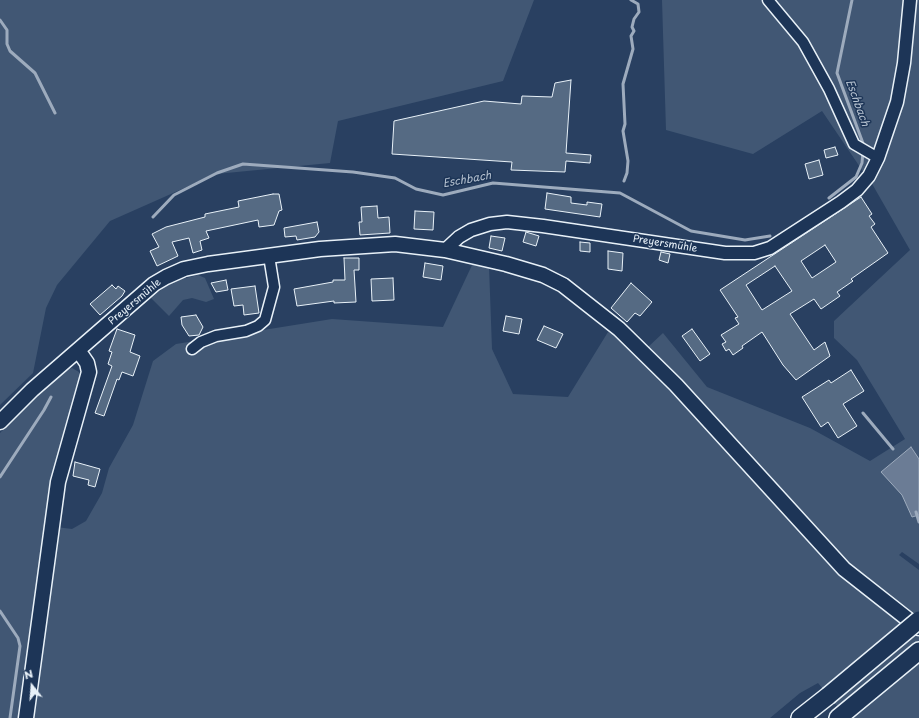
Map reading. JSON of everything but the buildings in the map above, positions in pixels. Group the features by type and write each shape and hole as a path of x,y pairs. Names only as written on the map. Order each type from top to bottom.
{"highway":[{"path":"800,718 919,620"},
{"path":"840,716 919,650"}],"main road":[{"name":"Preyersmühle","path":"0,422 32,390 154,284 172,274 208,264 371,245 395,244 445,250 525,268 563,285 578,296 619,329 653,361 844,569 919,628"},
{"path":"26,718 58,482 89,372 87,363 78,350"}],"street":[{"path":"768,0 803,42 829,89 854,144 874,155"},
{"name":"Preyersmühle","path":"445,250 455,240 471,230 490,224 507,222 725,253 754,253 770,248 857,190 869,176 874,155 890,126 902,79 910,0"},
{"path":"192,349 201,342 216,336 246,331 258,326 265,320 274,287 269,256"}],"shaded area":[{"path":"0,0 534,0 503,81 338,121 330,163 216,174 110,221 57,285 46,308 33,373 0,405"},
{"path":"662,0 905,0 902,41 893,96 876,152 864,173 822,111 753,154 666,130"},
{"path":"915,0 919,0 919,564 902,552 899,555 919,570 919,619 852,568 671,370 648,347 663,333 707,387 810,428 870,461 905,439 857,360 834,338 834,321 910,250 871,182 888,148"},
{"path":"473,263 489,266 492,349 513,394 568,397 608,332 631,344 848,581 919,637 919,718 847,718 818,683 800,693 770,718 29,718 56,527 72,529 86,521 102,493 109,468 133,425 153,361 176,344 332,319 443,327"},
{"path":"198,275 205,278 214,299 206,302 192,298 183,300 169,316 151,298 171,282"},
{"path":"72,368 79,372 82,379 21,718 0,718 0,433 62,372"},
{"path":"911,447 919,459 919,515 912,517 902,495 881,472"}],"waterway":[{"path":"624,181 627,173 628,161 623,131 625,124 623,84 633,49 631,36 634,31 632,27 634,19 639,12 638,4 631,0"},
{"name":"Eschbach","path":"852,0 837,73 864,146"},
{"path":"0,20 7,30 7,44 10,51 35,73 55,113"},
{"name":"Eschbach","path":"829,198 856,177 862,163 863,151"},
{"name":"Eschbach","path":"153,217 174,195 217,173 243,164 353,172 395,178 416,189 443,195 493,183 620,193 691,231 745,240 770,236"},
{"name":"Eschbach","path":"0,477 51,397"},
{"path":"863,413 893,449"},
{"path":"916,512 919,522"},
{"name":"Eschbach","path":"0,611 18,638 20,646 10,718"}]}
